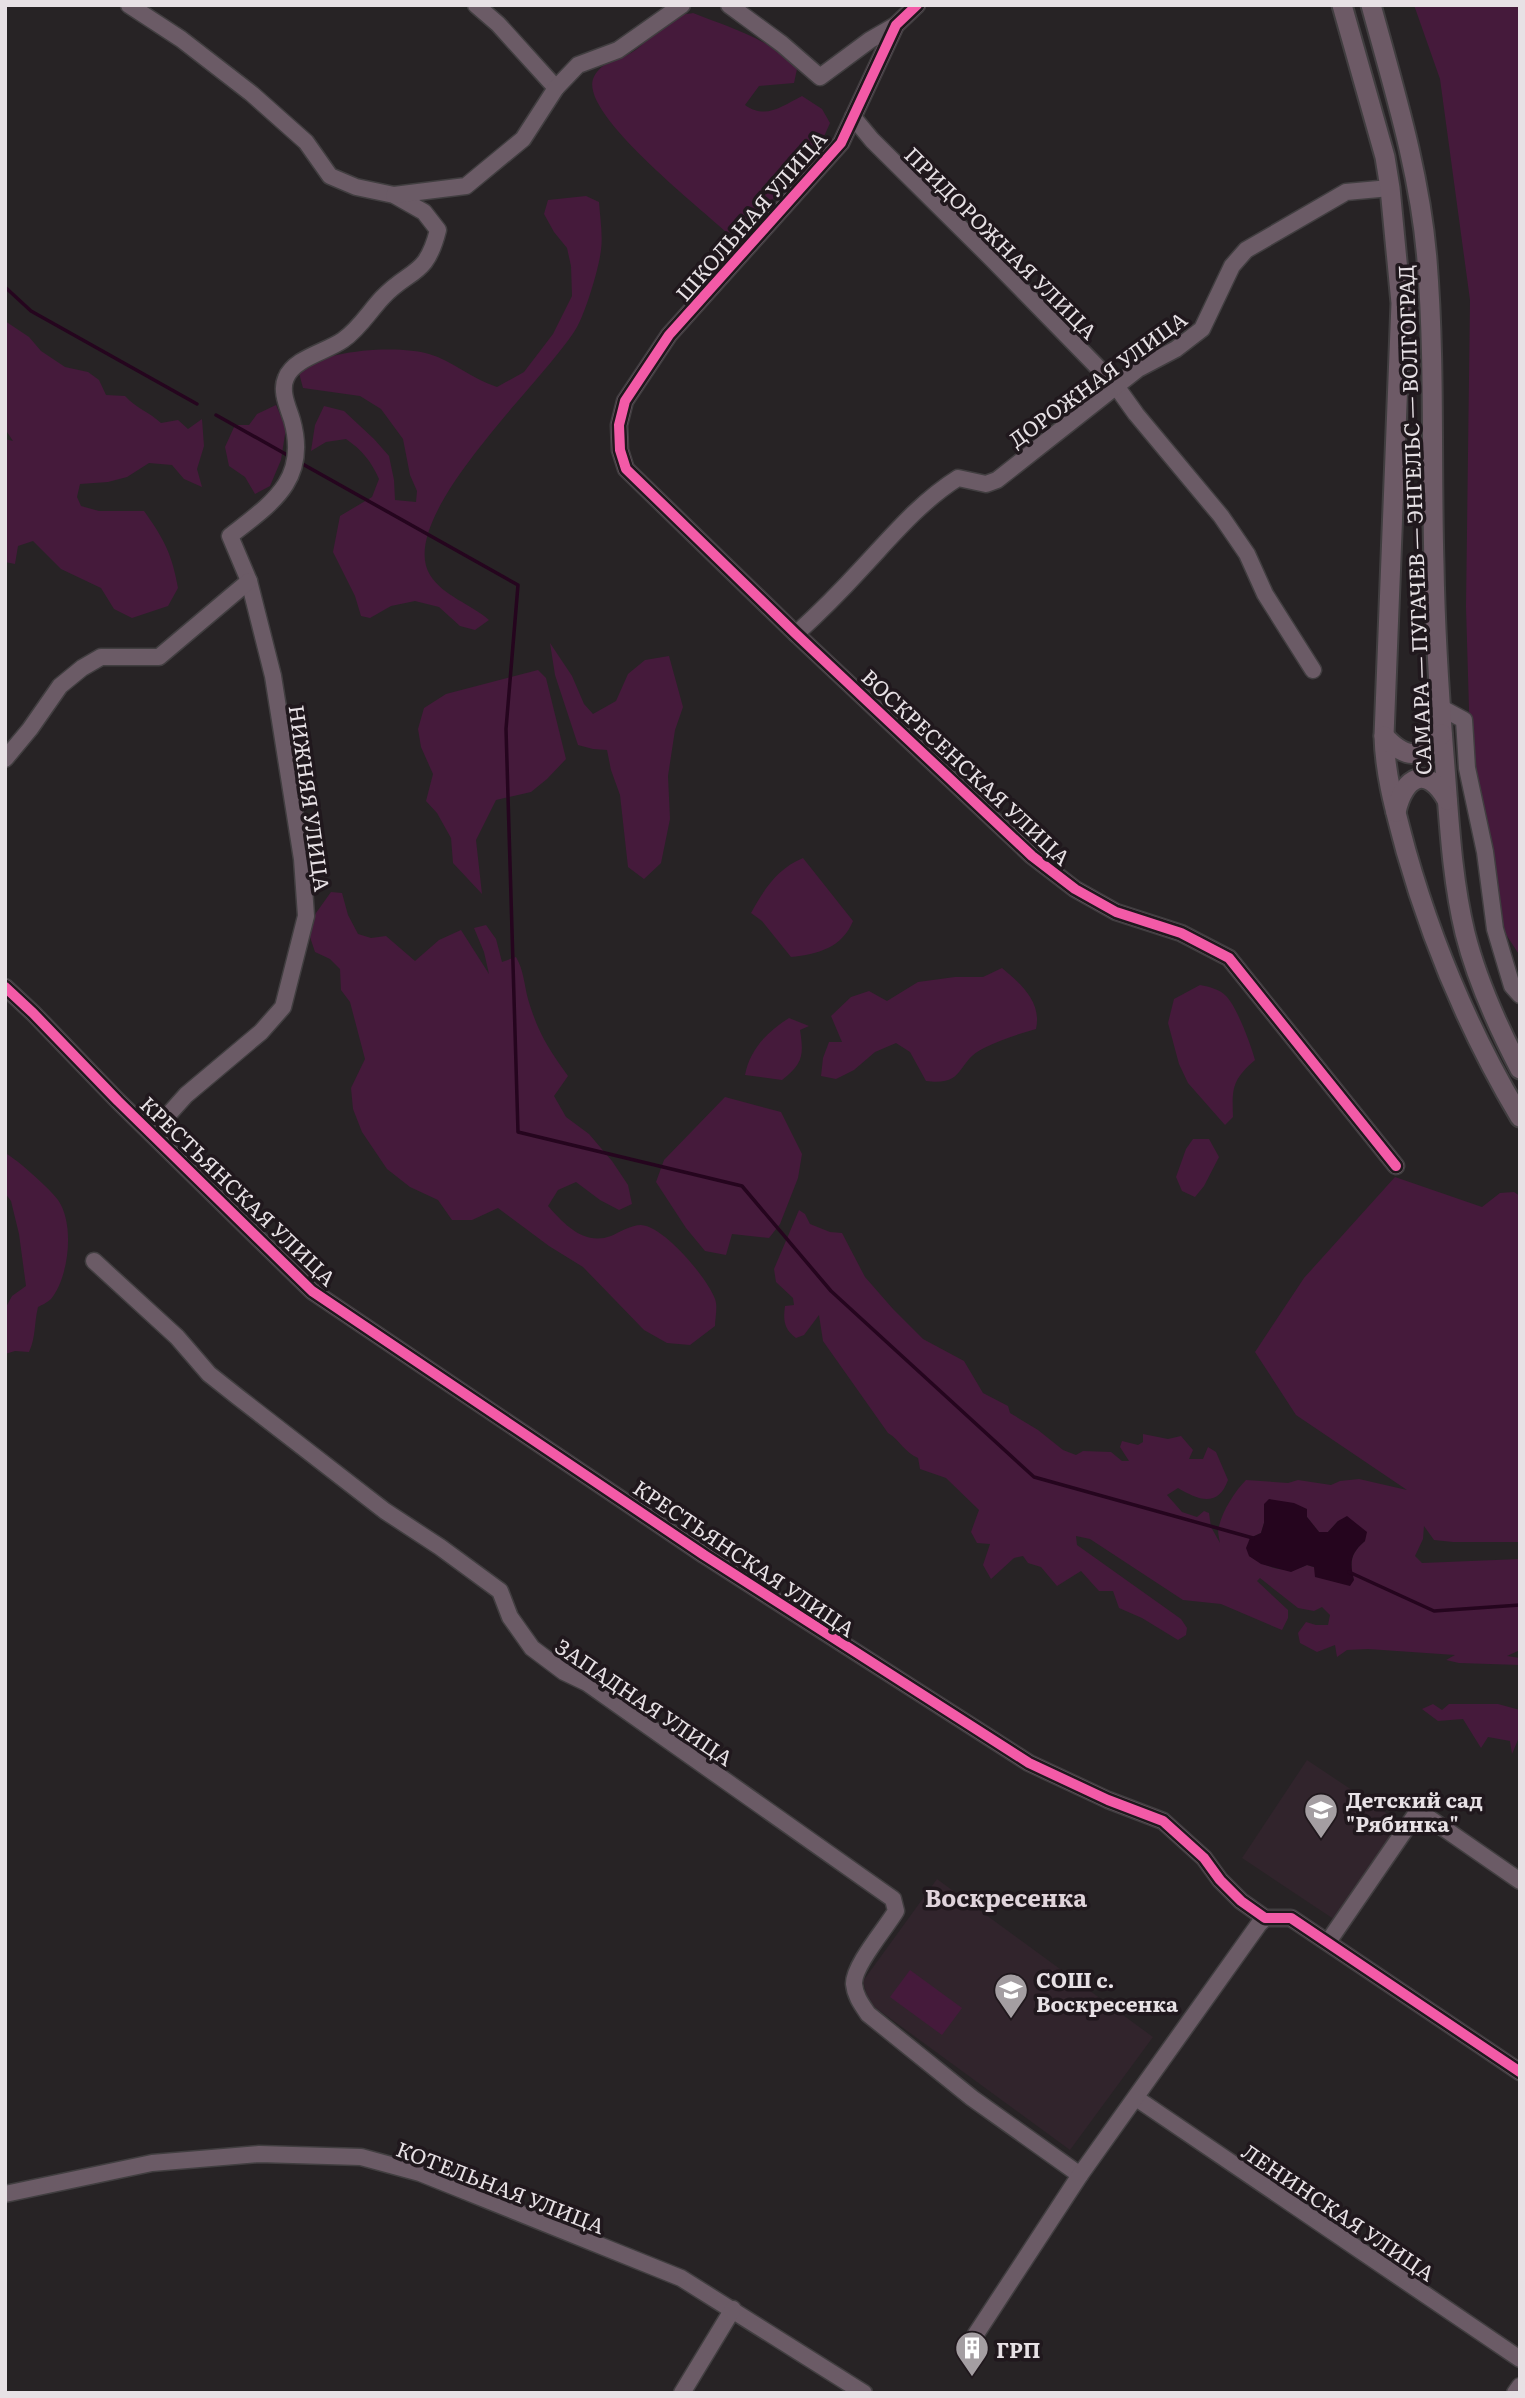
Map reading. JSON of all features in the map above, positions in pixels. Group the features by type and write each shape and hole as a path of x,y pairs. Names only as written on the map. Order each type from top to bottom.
{"main road":[{"name":"САМАРА — ПУГАЧЕВ — ЭНГЕЛЬС — ВОЛГОГРАД","path":"1342,5 1385,157 1401,303 1385,757 1396,814 1421,904 1452,988 1472,1031 1520,1118"},
{"name":"САМАРА — ПУГАЧЕВ — ЭНГЕЛЬС — ВОЛГОГРАД","path":"1371,5 1405,128 1418,190 1427,258 1440,707 1456,893 1466,936 1496,1023 1520,1069"},
{"path":"1384,736 1396,749 1408,753 1420,752 1442,734"},
{"path":"1396,814 1399,796 1413,780 1423,778 1433,782 1447,801"}],"street":[{"path":"129,5 181,39 252,94 306,142 330,176 356,187 394,195 466,186 523,139 556,88 578,65 618,50 682,5"},
{"path":"476,5 498,24 556,88"},
{"path":"729,5 820,76 896,25"},
{"name":"ШКОЛЬНАЯ УЛИЦА","path":"620,450 619,425 625,401 669,335 841,143 896,25 917,5"},
{"name":"ПРИДОРОЖНАЯ УЛИЦА","path":"853,117 872,140 1116,386 1221,516 1247,554 1265,594 1313,670"},
{"name":"ДОРОЖНАЯ УЛИЦА","path":"796,634 839,593 905,522 943,488 958,478 986,484 997,480 1138,369 1176,349 1202,329 1232,266 1246,250 1346,192 1390,188"},
{"name":"НИЖНЯЯ УЛИЦА","path":"152,1133 186,1095 261,1032 283,1007 306,916 302,859 273,676 249,580 230,536 278,496 285,488 294,468 294,430 283,391 286,377 295,367 342,341 384,296 423,267 438,230 424,212 394,195"},
{"name":"ВОСКРЕСЕНСКАЯ УЛИЦА","path":"620,450 626,468 796,634 1032,856 1064,881 1116,912 1181,933 1229,958 1396,1166"},
{"path":"5,759 60,686 82,668 101,657 159,657 249,580"},
{"path":"1440,707 1464,720 1467,768 1485,852 1495,929 1512,986 1520,995"},
{"name":"КРЕСТЬЯНСКАЯ УЛИЦА","path":"5,987 312,1291 704,1555 1028,1763 1108,1800 1163,1821 1204,1857 1220,1880 1241,1901 1265,1918 1291,1918 1520,2071"},
{"name":"ЗАПАДНАЯ УЛИЦА","path":"94,1261 177,1337 209,1374 385,1511 500,1591 510,1617 532,1648 545,1660 587,1683 893,1899 896,1911 853,1981 857,1997 868,2014 972,2098 1080,2175"},
{"path":"1328,1942 1416,1814 1429,1818 1520,1881"},
{"path":"976,2334 1080,2175 1265,1918"},
{"name":"ЛЕНИНСКАЯ УЛИЦА","path":"1136,2098 1520,2358"},
{"name":"КОТЕЛЬНАЯ УЛИЦА","path":"5,2194 152,2163 259,2154 361,2157 420,2173 681,2278 864,2393"},
{"path":"682,2393 733,2309"},
{"path":"1515,2393 1520,2386"}],"shaded area":[{"path":"1414,5 1520,5 1520,956 1498,922 1472,812 1466,607 1470,300 1440,79"},
{"path":"693,13 735,29 775,49 797,69 794,83 759,86 745,105 760,111 774,110 802,96 822,109 830,123 822,141 743,230 727,233 670,183 623,137 605,115 594,95 593,79 600,69 637,49 672,18"},
{"path":"586,196 599,202 602,244 595,278 581,320 561,350 479,448 453,484 434,519 425,549 430,575 442,589 489,620 475,630 460,626 439,607 415,601 391,606 370,618 361,616 355,596 333,552 340,516 372,497 379,479 366,456 346,439 326,442 311,451 315,425 324,406 344,411 389,456 395,500 416,502 417,491 410,475 403,439 381,409 360,396 303,388 299,373 324,359 380,350 429,354 497,387 524,372 553,334 572,296 571,266 567,248 544,214 548,200"},
{"path":"5,321 65,367 88,372 99,380 106,395 125,396 161,423 178,420 188,429 202,419 204,446 197,469 202,487 184,479 172,465 149,463 127,477 108,482 80,484 77,497 81,506 99,511 144,511 166,547 176,576 178,588 168,606 132,618 114,609 101,588 61,569 33,541 18,546 15,564 5,562 5,439 13,441 5,429"},
{"path":"276,405 286,428 281,460 270,486 255,494 245,477 229,466 225,447 235,425 249,425 257,414"},
{"path":"550,643 572,676 584,704 593,714 616,701 628,674 645,660 669,656 683,707 675,730 668,776 670,819 661,863 644,879 628,867 620,795 607,750 578,745 555,675"},
{"path":"538,670 546,678 566,759 531,792 496,800 476,840 482,894 453,863 451,838 437,813 426,801 433,774 421,747 418,729 424,708 446,694"},
{"path":"803,858 853,921 842,938 828,948 791,957 762,921 751,913 772,880"},
{"path":"331,892 342,893 348,915 358,934 371,938 386,936 415,961 439,940 461,930 489,974 474,928 486,925 496,939 502,962 516,957 540,1031 568,1076 554,1096 566,1117 589,1134 612,1161 628,1185 632,1204 619,1210 576,1182 558,1190 548,1206 575,1232 583,1236 601,1238 641,1225 661,1234 695,1267 711,1290 716,1305 715,1326 690,1345 667,1343 644,1330 583,1267 549,1246 498,1208 472,1220 452,1220 438,1200 410,1187 387,1169 362,1132 353,1109 351,1088 365,1059 350,1002 341,990 340,969 330,959 315,952 308,931 316,913"},
{"path":"1002,968 1023,987 1033,1002 1036,1029 984,1048 968,1060 955,1076 939,1082 926,1081 910,1052 896,1043 875,1052 854,1070 836,1079 821,1076 823,1058 829,1042 842,1042 831,1016 851,997 869,991 887,1001 918,982 955,977 983,977"},
{"path":"1200,985 1220,992 1230,1001 1243,1026 1255,1060 1235,1085 1233,1117 1225,1125 1188,1083 1179,1064 1168,1023 1174,999"},
{"path":"789,1018 809,1026 800,1030 802,1053 798,1064 782,1080 745,1075 755,1049"},
{"path":"725,1097 781,1112 802,1154 798,1178 780,1224 769,1238 732,1234 726,1255 705,1251 686,1228 656,1182 664,1160"},
{"path":"1193,1139 1209,1139 1219,1157 1195,1197 1182,1191 1176,1177 1186,1149"},
{"path":"5,1153 33,1175 58,1200 67,1223 68,1250 57,1289 51,1299 38,1307 29,1352 15,1351 5,1354 5,1309 12,1296 26,1286 19,1234 11,1201 5,1193"},
{"path":"1395,1177 1482,1207 1500,1193 1514,1192 1520,1196 1520,1542 1434,1540 1424,1526 1423,1539 1415,1556 1422,1563 1520,1559 1520,1650 1507,1656 1520,1658 1520,1665 1459,1663 1446,1660 1455,1655 1368,1649 1347,1650 1337,1657 1335,1645 1317,1652 1300,1643 1298,1633 1306,1622 1328,1625 1330,1615 1322,1607 1314,1611 1298,1608 1260,1578 1257,1581 1288,1610 1288,1618 1282,1630 1221,1604 1183,1600 1090,1539 1076,1536 1077,1545 1181,1619 1187,1628 1186,1635 1178,1640 1142,1618 1119,1608 1113,1591 1099,1591 1081,1571 1057,1586 1041,1567 1028,1563 1023,1556 1014,1558 991,1579 983,1565 990,1544 977,1543 971,1532 979,1510 946,1478 920,1469 918,1458 888,1433 823,1341 819,1315 804,1335 796,1338 789,1331 784,1320 785,1306 794,1305 793,1298 776,1282 774,1269 799,1210 805,1214 810,1224 830,1232 842,1233 865,1277 923,1339 964,1361 983,1393 1008,1406 1010,1413 1063,1450 1076,1455 1083,1451 1111,1452 1122,1461 1129,1461 1120,1447 1122,1441 1138,1445 1143,1442 1143,1434 1168,1439 1181,1436 1193,1450 1189,1459 1203,1459 1208,1447 1216,1452 1228,1480 1219,1495 1200,1498 1178,1488 1167,1495 1182,1512 1197,1517 1204,1511 1209,1513 1211,1527 1220,1543 1218,1530 1223,1514 1246,1480 1288,1483 1298,1480 1331,1485 1359,1479 1407,1490 1296,1415 1255,1352 1304,1278","holes":["1264,1504 1307,1517 1319,1532 1328,1532 1338,1521 1365,1541 1352,1558 1354,1580 1307,1565 1292,1570 1277,1569 1249,1556 1250,1538 1261,1533 1264,1523"]},
{"path":"1269,1499 1294,1503 1307,1509 1307,1517 1319,1532 1328,1532 1347,1516 1367,1532 1365,1541 1352,1558 1354,1580 1350,1586 1315,1577 1314,1567 1307,1565 1291,1572 1261,1564 1249,1556 1246,1548 1250,1538 1261,1533 1264,1504"},
{"path":"1433,1704 1442,1710 1449,1704 1498,1704 1520,1710 1520,1735 1512,1754 1510,1741 1488,1737 1481,1748 1463,1719 1438,1721 1422,1709"},
{"name":"Детский сад \"Рябинка\"","path":"1307,1760 1400,1822 1335,1920 1242,1858"},
{"name":"СОШ с. Воскресенка","path":"937,1879 1153,2037 1070,2150 869,2003 863,1981"},
{"path":"910,1970 962,2008 942,2035 890,1997"}],"waterway":[{"path":"5,287 31,311 197,404"},
{"path":"216,415 289,456"},
{"path":"299,462 518,585 506,729 518,1132 742,1186 831,1291 1034,1477 1253,1538"},
{"path":"1349,1572 1434,1611 1520,1605"}],"cycle path":[{"path":"917,5 896,25 841,143 669,335 625,401 619,425 620,450 626,469 796,634 1032,856 1075,889 1116,912 1181,933 1229,958 1396,1166"},
{"path":"5,987 312,1291 704,1555 1029,1763 1108,1800 1163,1821 1204,1858 1220,1880 1241,1901 1265,1918 1291,1918 1520,2072"}],"place":[{"name":"Детский сад \"Рябинка\"","path":"1321,1840"},
{"name":"СОШ с. Воскресенка","path":"1011,2020"},
{"name":"ГРП","path":"972,2378"}],"district":[{"name":"Воскресенка","path":"1006,1896"}]}
